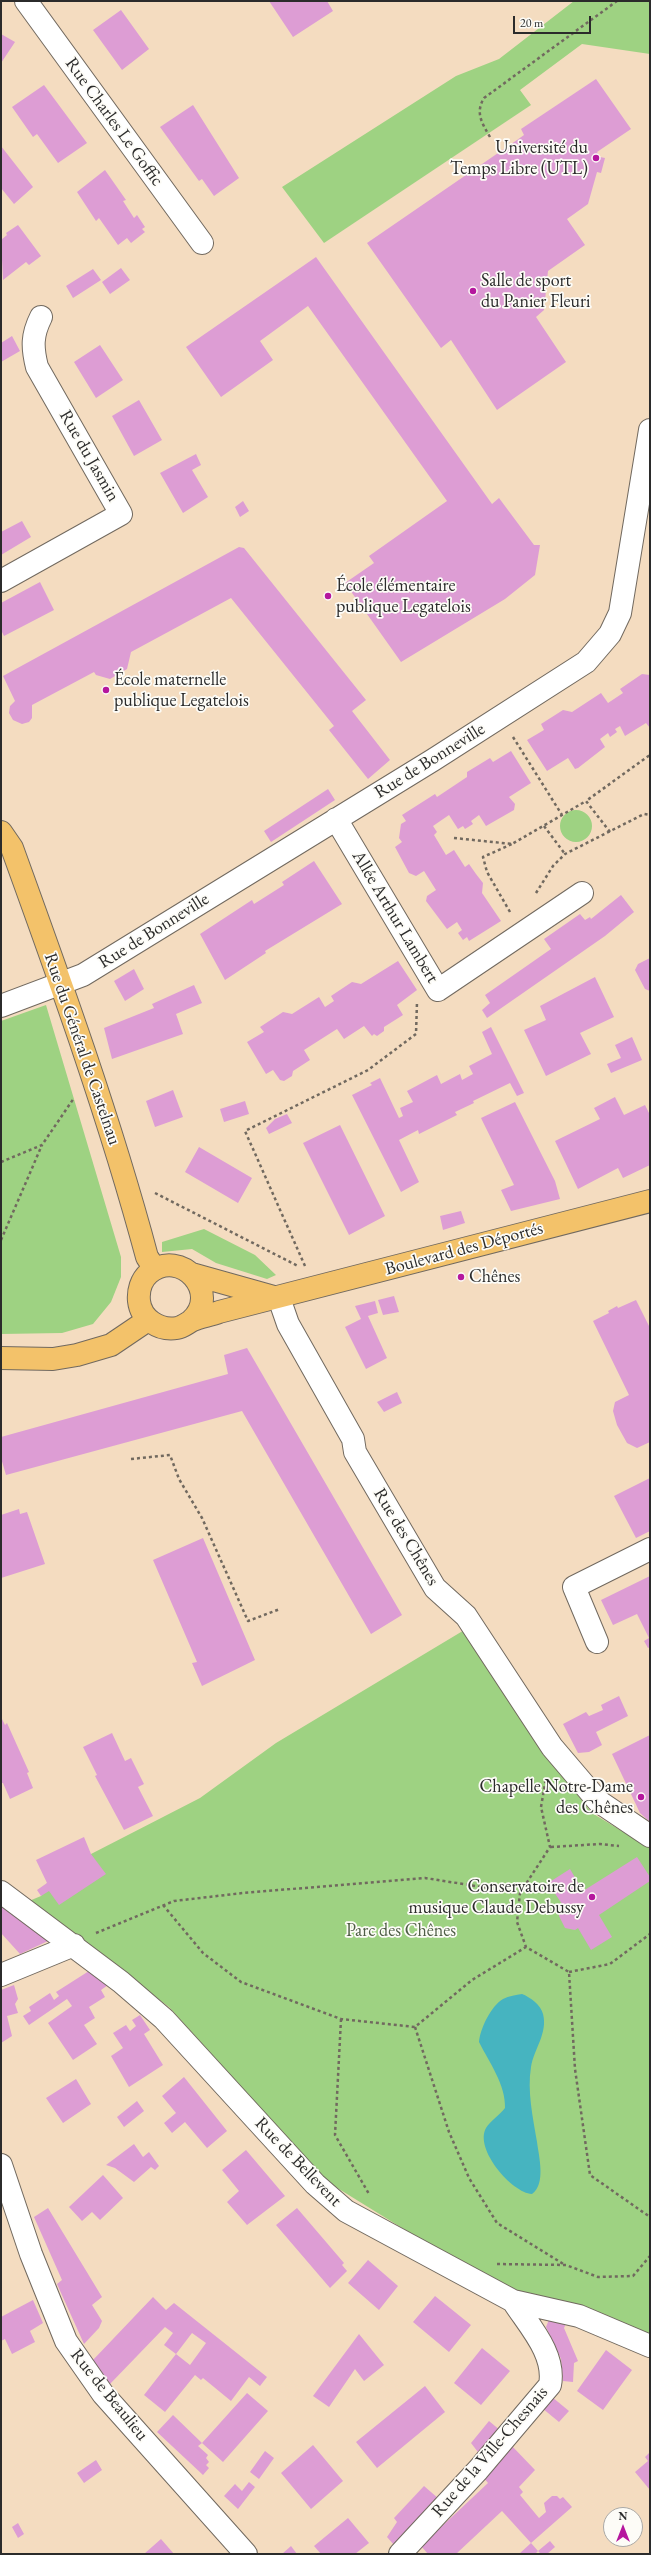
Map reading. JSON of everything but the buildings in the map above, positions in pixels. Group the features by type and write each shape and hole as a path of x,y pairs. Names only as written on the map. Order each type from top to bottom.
{"main road":[{"name":"Rue du Général de Castelnau","path":"1,832 12,848 61,984 124,1177 147,1257 155,1269"},
{"name":"Boulevard des Déportés","path":"191,1321 650,1201"},
{"path":"192,1274 200,1286 202,1296 201,1307 191,1321 178,1328 167,1329 148,1320 139,1302 139,1292 142,1283 155,1269 176,1265 192,1274 279,1298"},
{"path":"1,1358 53,1359 77,1354 111,1345 148,1320"}],"street":[{"name":"Rue Charles Le Goffic","path":"26,1 202,243"},
{"name":"Rue du Jasmin","path":"1,580 121,514 37,367 32,348 34,332 41,317"},
{"name":"Rue de Bonneville","path":"1,1006 83,975 500,717 586,662 610,634 620,613 650,430"},
{"name":"Allée Arthur Lambert","path":"336,819 438,990 582,893"},
{"name":"Rue des Chênes","path":"279,1298 288,1324 352,1439 355,1452 435,1588 466,1616 562,1759 598,1801 650,1836"},
{"path":"597,1642 574,1587 650,1549"},
{"name":"Rue de Bellevent","path":"1,1892 121,1982 164,2020 315,2184 346,2211 470,2280 513,2301 579,2316 650,2346"},
{"path":"1,1975 74,1946"},
{"name":"Rue de Beaulieu","path":"1,2165 31,2254 66,2341 103,2394 246,2554"},
{"name":"Rue de la Ville-Chesnais","path":"400,2554 478,2470 550,2385 552,2372 547,2355 513,2301"}],"path":[{"path":"490,137 479,115 479,106 484,98 617,1"},
{"path":"500,717 562,815"},
{"path":"513,917 487,872 483,857 512,844 586,801 650,755"},
{"path":"586,801 610,832"},
{"path":"534,896 553,866 565,854 644,814 650,816"},
{"path":"544,826 565,854"},
{"path":"454,838 512,844"},
{"path":"124,1177 307,1271 245,1131 368,1070 416,1034 415,1003 438,990"},
{"path":"1,1240 42,1146 90,1072"},
{"path":"1,1162 42,1146"},
{"path":"131,1460 170,1455 179,1479 202,1518 248,1621 280,1609"},
{"path":"546,1773 541,1807 550,1848 520,1893 517,1922 526,1947 569,1972 610,1964 650,1934"},
{"path":"550,1848 600,1844 621,1846"},
{"path":"74,1946 101,1931 174,1901 244,1893 425,1878 520,1893"},
{"path":"163,1905 202,1953 241,1982 341,2020 415,2027 472,1980 526,1947"},
{"path":"569,1972 575,2069 590,2175 650,2217"},
{"path":"341,2020 335,2135 366,2191 372,2196"},
{"path":"415,2027 449,2132 468,2178 496,2223 566,2265 598,2277 633,2276 650,2256"},
{"path":"495,2264 566,2265"}],"green space":[{"path":"574,1 650,1 650,54 582,44 520,90 531,105 324,243 282,187 456,76 499,59"},
{"path":"576,810 587,815 592,826 587,837 576,842 565,837 560,826 565,815"},
{"path":"46,1005 121,1257 121,1277 111,1302 93,1324 62,1333 1,1334 1,1021"},
{"path":"204,1229 255,1255 276,1275 267,1279 216,1263 192,1249 162,1252 162,1242"},
{"name":"Parc des Chênes","path":"466,1629 549,1759 592,1813 650,1848 650,2341 511,2290 478,2275 326,2181 169,2007 29,1901 41,1896 47,1883 91,1854 200,1798 276,1743"}],"water":[{"path":"522,1994 532,1999 538,2005 542,2011 544,2021 544,2028 533,2060 530,2076 531,2104 540,2170 539,2184 532,2194 524,2192 505,2178 490,2158 485,2147 484,2137 486,2128 505,2108 505,2099 500,2082 479,2042 487,2018 494,2007 503,1999"}],"place":[{"name":"Université du Temps Libre (UTL)","path":"596,158"},
{"name":"Salle de sport du Panier Fleuri","path":"473,291"},
{"name":"École élémentaire publique Legatelois","path":"328,596"},
{"name":"École maternelle publique Legatelois","path":"106,690"},
{"name":"Chênes","path":"461,1277"},
{"name":"Chapelle Notre-Dame des Chênes","path":"641,1797"},
{"name":"Conservatoire de musique Claude Debussy","path":"592,1897"}]}
